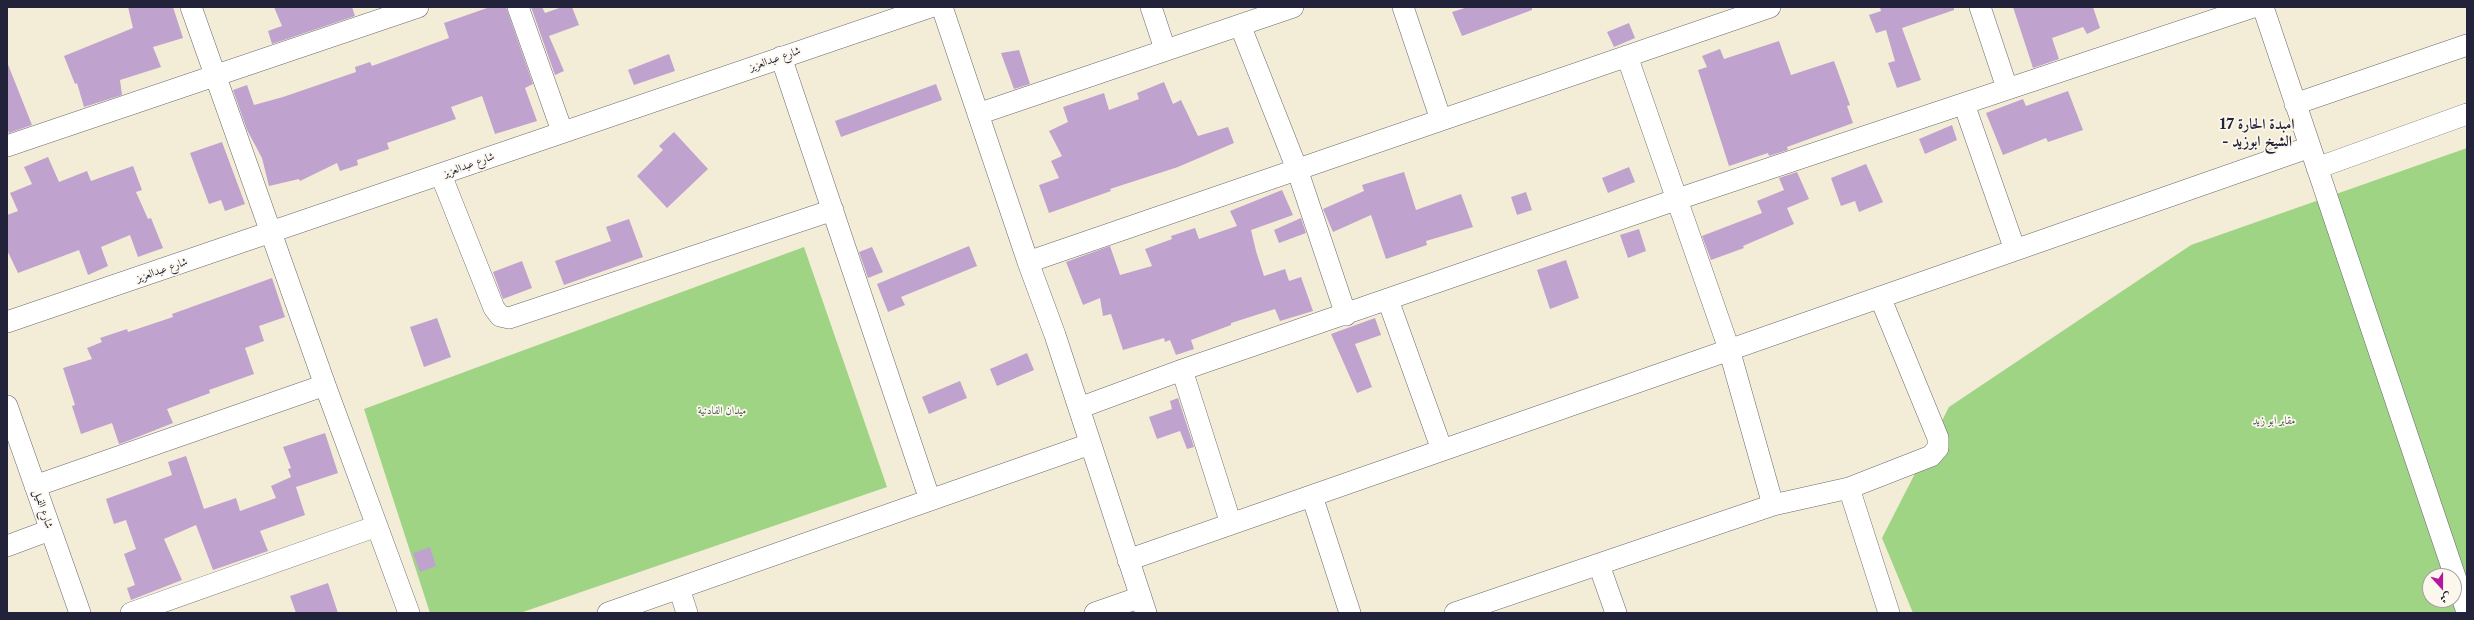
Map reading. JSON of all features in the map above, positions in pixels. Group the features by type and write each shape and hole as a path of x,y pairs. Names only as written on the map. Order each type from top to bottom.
{"street":[{"path":"191,7 325,386 409,613"},
{"path":"7,146 418,7"},
{"path":"518,7 562,131"},
{"name":"شارع عبدالعزيز","path":"7,322 441,175 562,131 930,7"},
{"path":"942,7 1028,262 1055,335 1143,605 1095,613"},
{"path":"1150,7 1165,49"},
{"path":"978,114 1165,49 1293,7"},
{"path":"1403,7 1441,120"},
{"path":"1028,262 1770,7"},
{"path":"1980,7 2007,88"},
{"path":"1079,408 1182,370 1346,315 1678,199 1964,104 2007,88 2254,7"},
{"path":"2263,7 2467,612"},
{"path":"1240,25 1297,170 1346,315"},
{"path":"2295,104 2467,46"},
{"path":"1628,56 1729,349 1773,505"},
{"path":"781,57 930,500"},
{"path":"1964,104 2015,250"},
{"path":"2317,168 2467,114"},
{"path":"1128,560 2310,147"},
{"path":"441,175 494,308 500,316 509,318 833,210"},
{"path":"1455,613 1773,505 1849,488 1931,456 1938,448 1938,438 1880,297"},
{"path":"1388,300 1442,450"},
{"path":"1182,370 1231,524"},
{"path":"35,486 325,386"},
{"name":"شارع الفيل","path":"7,406 80,613"},
{"path":"608,613 1090,444"},
{"path":"1849,488 1889,613"},
{"path":"1312,496 1350,613"},
{"path":"131,613 377,526"},
{"path":"7,546 50,530"},
{"path":"1599,565 1616,613"},
{"path":"679,588 687,613"}],"green space":[{"name":"مقابر ابو زيد","path":"2467,148 2467,613 1913,613 1882,538 1949,407 2191,245"},
{"name":"ميدان الفادنية","path":"804,247 887,487 520,613 430,613 364,409"}],"building":[{"path":"128,7 173,7 183,38 153,47 161,67 120,80 122,95 84,107 77,83 75,84 64,56 133,28"},
{"path":"274,7 352,7 355,16 272,44 268,31 282,26"},
{"path":"490,7 506,7 533,84 525,88 537,121 495,134 482,96 451,107 456,119 387,143 389,149 357,160 358,165 340,171 337,163 300,181 299,179 269,186 262,158 247,130 233,90 247,85 254,105 283,97 356,72 355,67 370,62 372,66 449,38 444,23"},
{"path":"531,7 542,7 545,13 562,7 572,7 579,25 549,36 564,71 555,75"},
{"path":"1468,7 1532,7 1532,10 1462,36 1452,12"},
{"path":"1880,7 1954,7 1954,10 1902,28 1921,80 1897,88 1888,63 1895,61 1886,30 1876,33 1869,15 1881,11"},
{"path":"2013,7 2093,7 2100,28 2087,34 2083,27 2052,38 2059,59 2033,68"},
{"path":"1629,23 1635,38 1614,47 1607,32"},
{"path":"1779,41 1791,75 1834,61 1850,105 1847,106 1853,123 1787,147 1788,150 1769,156 1768,153 1729,166 1698,70 1707,67 1702,56 1720,49 1724,59"},
{"path":"1019,50 1030,84 1014,89 1001,53"},
{"path":"669,54 675,71 634,85 628,70"},
{"path":"7,62 32,125 9,133 7,128"},
{"path":"1164,82 1173,104 1181,100 1198,136 1228,127 1234,143 1178,167 1110,189 1111,191 1049,213 1039,185 1059,178 1051,161 1062,156 1049,131 1068,122 1063,107 1104,93 1109,110 1139,99 1137,93"},
{"path":"936,84 942,100 841,137 835,121"},
{"path":"2068,91 2083,130 2048,142 2046,138 2003,155 1986,113 2023,99 2026,106"},
{"path":"1952,125 1957,140 1925,154 1919,139"},
{"path":"674,132 708,169 667,208 637,176 663,150 659,146"},
{"path":"222,142 245,204 225,211 221,200 209,204 190,153"},
{"path":"48,157 59,182 87,171 91,181 133,166 142,190 136,192 148,219 151,218 163,248 138,257 130,235 101,247 108,266 88,275 79,250 18,273 7,250 7,215 18,211 10,193 32,184 24,167"},
{"path":"1866,164 1883,202 1859,212 1855,201 1841,206 1831,178"},
{"path":"1629,167 1635,182 1608,193 1602,178"},
{"path":"1404,172 1416,210 1461,194 1473,227 1426,241 1427,245 1386,259 1371,215 1333,232 1323,209 1364,191 1362,185"},
{"path":"1797,172 1809,199 1787,208 1794,224 1743,246 1744,248 1711,260 1702,236 1762,213 1757,201 1784,190 1779,178"},
{"path":"1282,190 1293,215 1251,230 1256,251 1264,276 1285,269 1289,281 1301,277 1313,311 1280,321 1275,309 1231,323 1231,325 1191,340 1194,349 1176,355 1170,340 1165,342 1164,338 1123,350 1111,314 1103,316 1100,298 1083,305 1066,262 1110,246 1120,275 1152,266 1145,249 1172,239 1171,236 1195,228 1199,239 1237,226 1230,211"},
{"path":"1526,192 1532,210 1517,215 1511,197"},
{"path":"1301,218 1306,233 1279,243 1274,230"},
{"path":"629,219 643,257 564,285 555,261 611,241 606,227"},
{"path":"1639,229 1646,251 1628,258 1620,235"},
{"path":"969,246 977,266 901,297 905,305 888,312 877,284"},
{"path":"872,247 883,272 868,278 859,252"},
{"path":"1566,260 1579,298 1550,309 1537,270"},
{"path":"522,261 532,288 503,299 493,272"},
{"path":"272,278 285,317 259,326 264,341 245,348 254,374 209,390 210,393 167,409 173,423 125,442 119,444 112,423 81,434 72,406 75,405 63,368 92,359 87,348 102,342 100,338 127,329 128,332 173,317 172,314"},
{"path":"437,318 451,357 424,367 410,327"},
{"path":"1375,318 1381,335 1355,344 1372,387 1357,393 1331,334"},
{"path":"1027,353 1034,370 997,386 990,369"},
{"path":"960,381 967,398 929,414 922,397"},
{"path":"1178,398 1194,447 1187,449 1180,431 1157,439 1149,417 1172,409 1170,401"},
{"path":"325,433 338,473 296,487 305,515 260,531 268,551 213,570 196,525 164,539 182,580 131,600 127,588 135,585 124,554 136,549 126,520 114,524 106,499 172,475 168,462 186,456 204,509 236,498 240,511 276,498 271,486 291,477 288,469 291,468 283,447"},
{"path":"430,547 436,566 420,572 413,553"},
{"path":"328,583 338,613 296,613 290,596"}],"district":[{"name":"امبدة الحارة 17 - الشيخ ابوزيد","path":"2257,134"}]}
